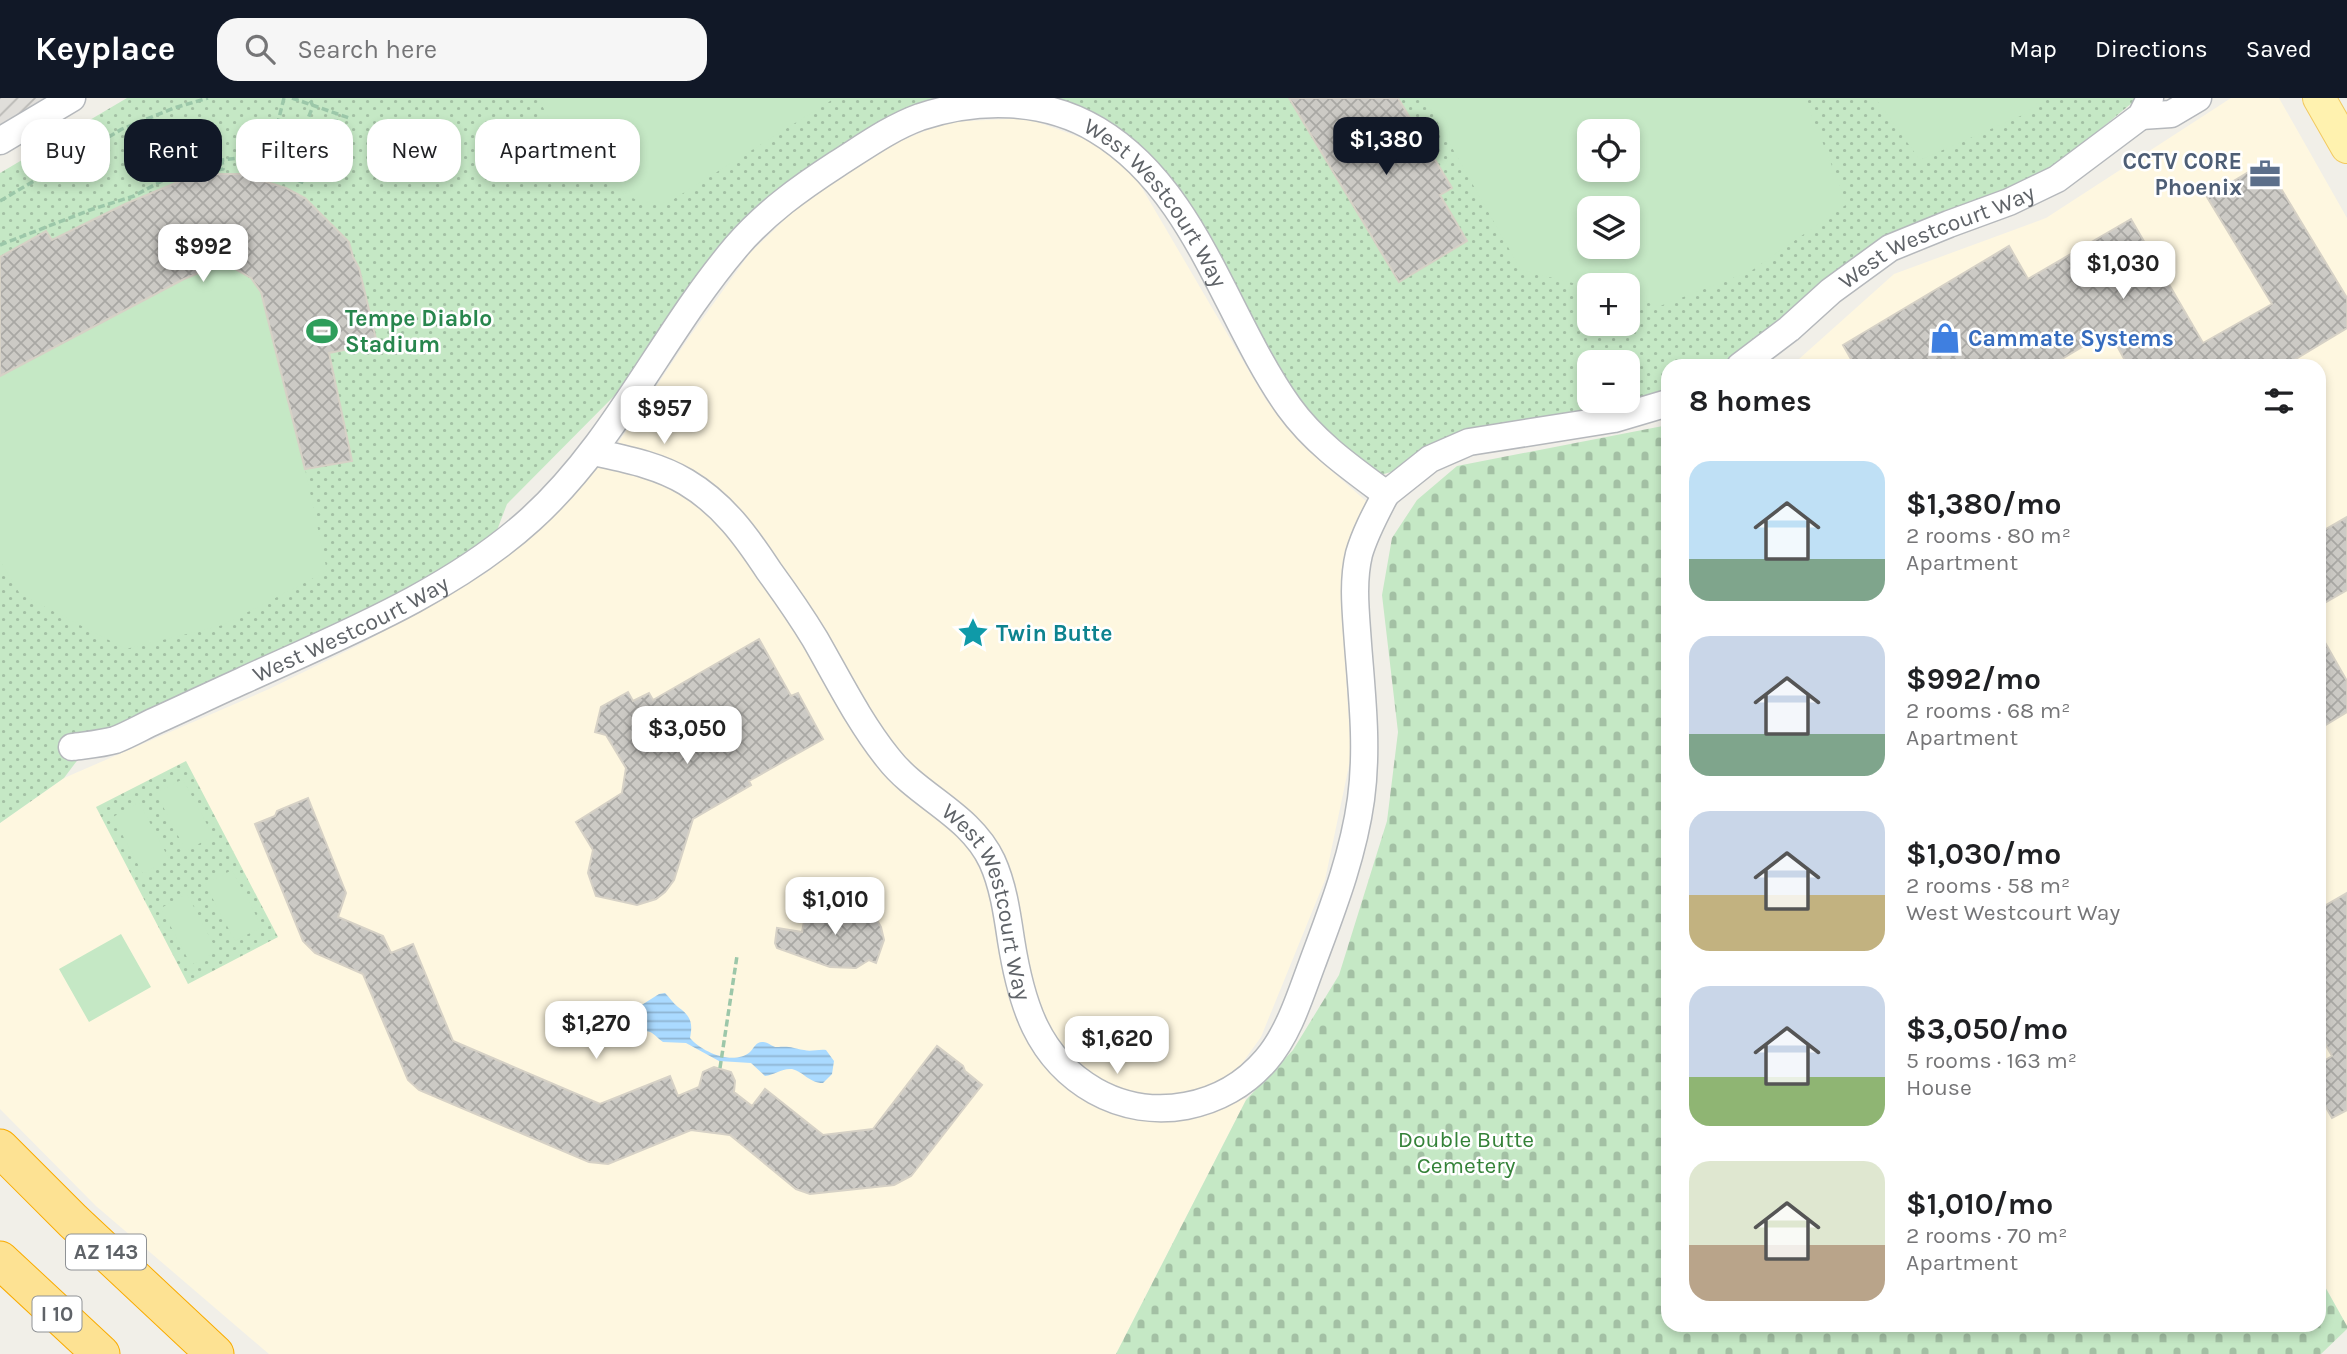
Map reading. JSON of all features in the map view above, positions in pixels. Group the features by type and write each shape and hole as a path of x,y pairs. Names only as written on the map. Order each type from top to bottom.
{"highway":[{"name":"AZ 143","path":"0,1148 73,1221 215,1354"},
{"name":"I 10","path":"0,1259 101,1354"}],"main road":[{"path":"2319,98 2347,148"}],"street":[{"path":"0,141 72,98"},
{"name":"West Westcourt Way","path":"1749,359 1789,329 1841,283 1890,248 2034,192 2057,179 2146,107 2171,114 2198,98"},
{"name":"West Westcourt Way","path":"72,747 116,739 388,614 505,541 532,518 581,468 710,280 769,212 840,162 902,125 949,107 978,102 1035,105 1091,126 1133,155 1172,199 1290,409 1322,444 1386,494"},
{"name":"West Westcourt Way","path":"593,452 666,471 685,481 711,498 744,533 812,634 887,758 920,791 966,825 981,841 1000,882 1018,980 1026,1005 1038,1034 1058,1065 1092,1090 1110,1098 1131,1105 1160,1109 1188,1107 1210,1100 1234,1088 1267,1059 1294,1011 1340,890 1357,828 1365,765 1356,577 1359,555 1386,494 1430,459 1468,442 1614,419 1661,406"}],"path":[{"path":"0,201 122,129 174,108 208,98"},
{"path":"279,119 284,98"},
{"path":"292,98 349,118"},
{"path":"308,119 313,106 309,98"},
{"path":"336,119 337,114"},
{"path":"0,245 134,196 169,177 223,170 222,160 236,158"},
{"path":"720,1068 737,956"}],"shaded area":[{"path":"0,98 45,98 0,125"},
{"path":"2231,98 2279,98 2347,218 2347,1326 2326,1288 2326,359 1799,359 1894,274 2046,218"},
{"path":"1026,118 1093,142 1132,171 1266,400 1301,444 1367,502 1347,550 1341,592 1351,756 1325,880 1261,1037 1238,1069 1225,1080 1246,1100 1116,1354 269,1354 96,1206 0,1109 0,823 64,778 269,689 361,644 486,573 558,511 610,455 750,253 804,201 869,154 947,122"}],"green space":[{"path":"127,98 947,98 797,179 624,386 507,504 496,533 395,598 82,754 64,778 0,823 0,173 21,161 21,182 110,182 110,119 91,119"},
{"path":"538,98 835,98 669,202 642,203 618,190 610,182 640,182 640,119 549,119"},
{"path":"1047,98 2138,98 2058,164 1998,195 1732,359 1661,359 1661,394 1640,400 1640,350 1577,350 1577,413 1595,413 1384,474 1377,473 1363,464 1306,412 1285,382 1202,228 1166,171 1143,147 1123,134"},
{"path":"1424,98 1805,98 1847,204 1751,271 1660,306 1640,300 1640,273 1577,273 1577,284 1521,270"},
{"path":"1875,98 2044,98 2025,114 1920,160"},
{"path":"213,267 241,272 261,292 327,571 223,625 126,649 20,594 0,561 0,376 184,279"},
{"name":"Double Butte Cemetery","path":"1661,426 1661,1332 2326,1332 2326,1288 2347,1329 2321,1354 1116,1354 1246,1100 1293,1050 1339,975 1387,821 1398,732 1382,595 1392,538 1417,500 1457,466"},
{"path":"186,761 278,937 188,984 96,807"},
{"path":"183,779 213,836 186,851 156,793"},
{"path":"139,802 169,859 143,874 113,817"},
{"path":"232,870 262,927 235,941 205,884"},
{"path":"187,894 217,951 191,965 161,908"},
{"path":"121,934 151,987 89,1022 59,969"}],"water":[{"path":"665,993 688,1017 691,1024 690,1038 718,1056 743,1056 758,1043 764,1042 777,1047 826,1050 834,1061 832,1074 823,1083 792,1069 765,1076 751,1063 719,1061 686,1043 663,1042 648,1031 628,1037 625,1030 635,1020 640,1006"}],"building":[{"path":"1289,98 1398,98 1452,188 1440,195 1467,241 1399,282"},
{"path":"2265,162 2347,298 2347,328 2296,359 2124,359 2109,331 2062,359 1851,359 1843,345 2009,246 2028,279 2131,219 2203,343 2272,304 2207,197"},
{"name":"Tempe Diablo Stadium","path":"222,174 236,174 236,182 267,182 305,198 349,242 359,268 377,343 329,353 352,461 305,469 261,292 251,278 235,269 213,267 184,279 0,376 0,257 46,231 52,240 125,204 178,182 222,182"},
{"path":"2347,517 2347,590 2326,602 2326,529"},
{"path":"759,639 791,696 798,693 823,739 749,781 751,785 693,819 674,880 656,899 637,905 596,896 588,873 593,850 576,822 622,793 626,768 606,735 595,732 601,707 628,692 633,701 649,693 653,700"},
{"path":"2326,644 2347,681 2347,712 2326,725"},
{"path":"308,798 346,893 338,917 383,936 391,953 413,944 453,1041 600,1104 670,1076 678,1096 699,1087 703,1072 714,1067 731,1072 735,1081 734,1092 752,1106 765,1089 823,1135 873,1129 937,1046 982,1085 911,1176 894,1185 810,1194 796,1189 730,1135 691,1130 608,1164 589,1162 419,1090 408,1080 363,974 315,953 303,941 255,824"},
{"path":"2347,893 2347,1110 2332,1118 2326,1107 2326,1060 2332,1056 2326,1045 2326,905"},
{"path":"839,903 862,909 877,920 884,940 876,963 869,960 856,968 830,967 777,948 777,928 802,932 805,916 817,907 819,909"}],"place":[{"name":"CCTV CORE Phoenix","path":"2265,174"},
{"name":"Tempe Diablo Stadium","path":"322,331"},
{"name":"Cammate Systems","path":"1945,338"},
{"name":"Twin Butte","path":"973,633"}]}
